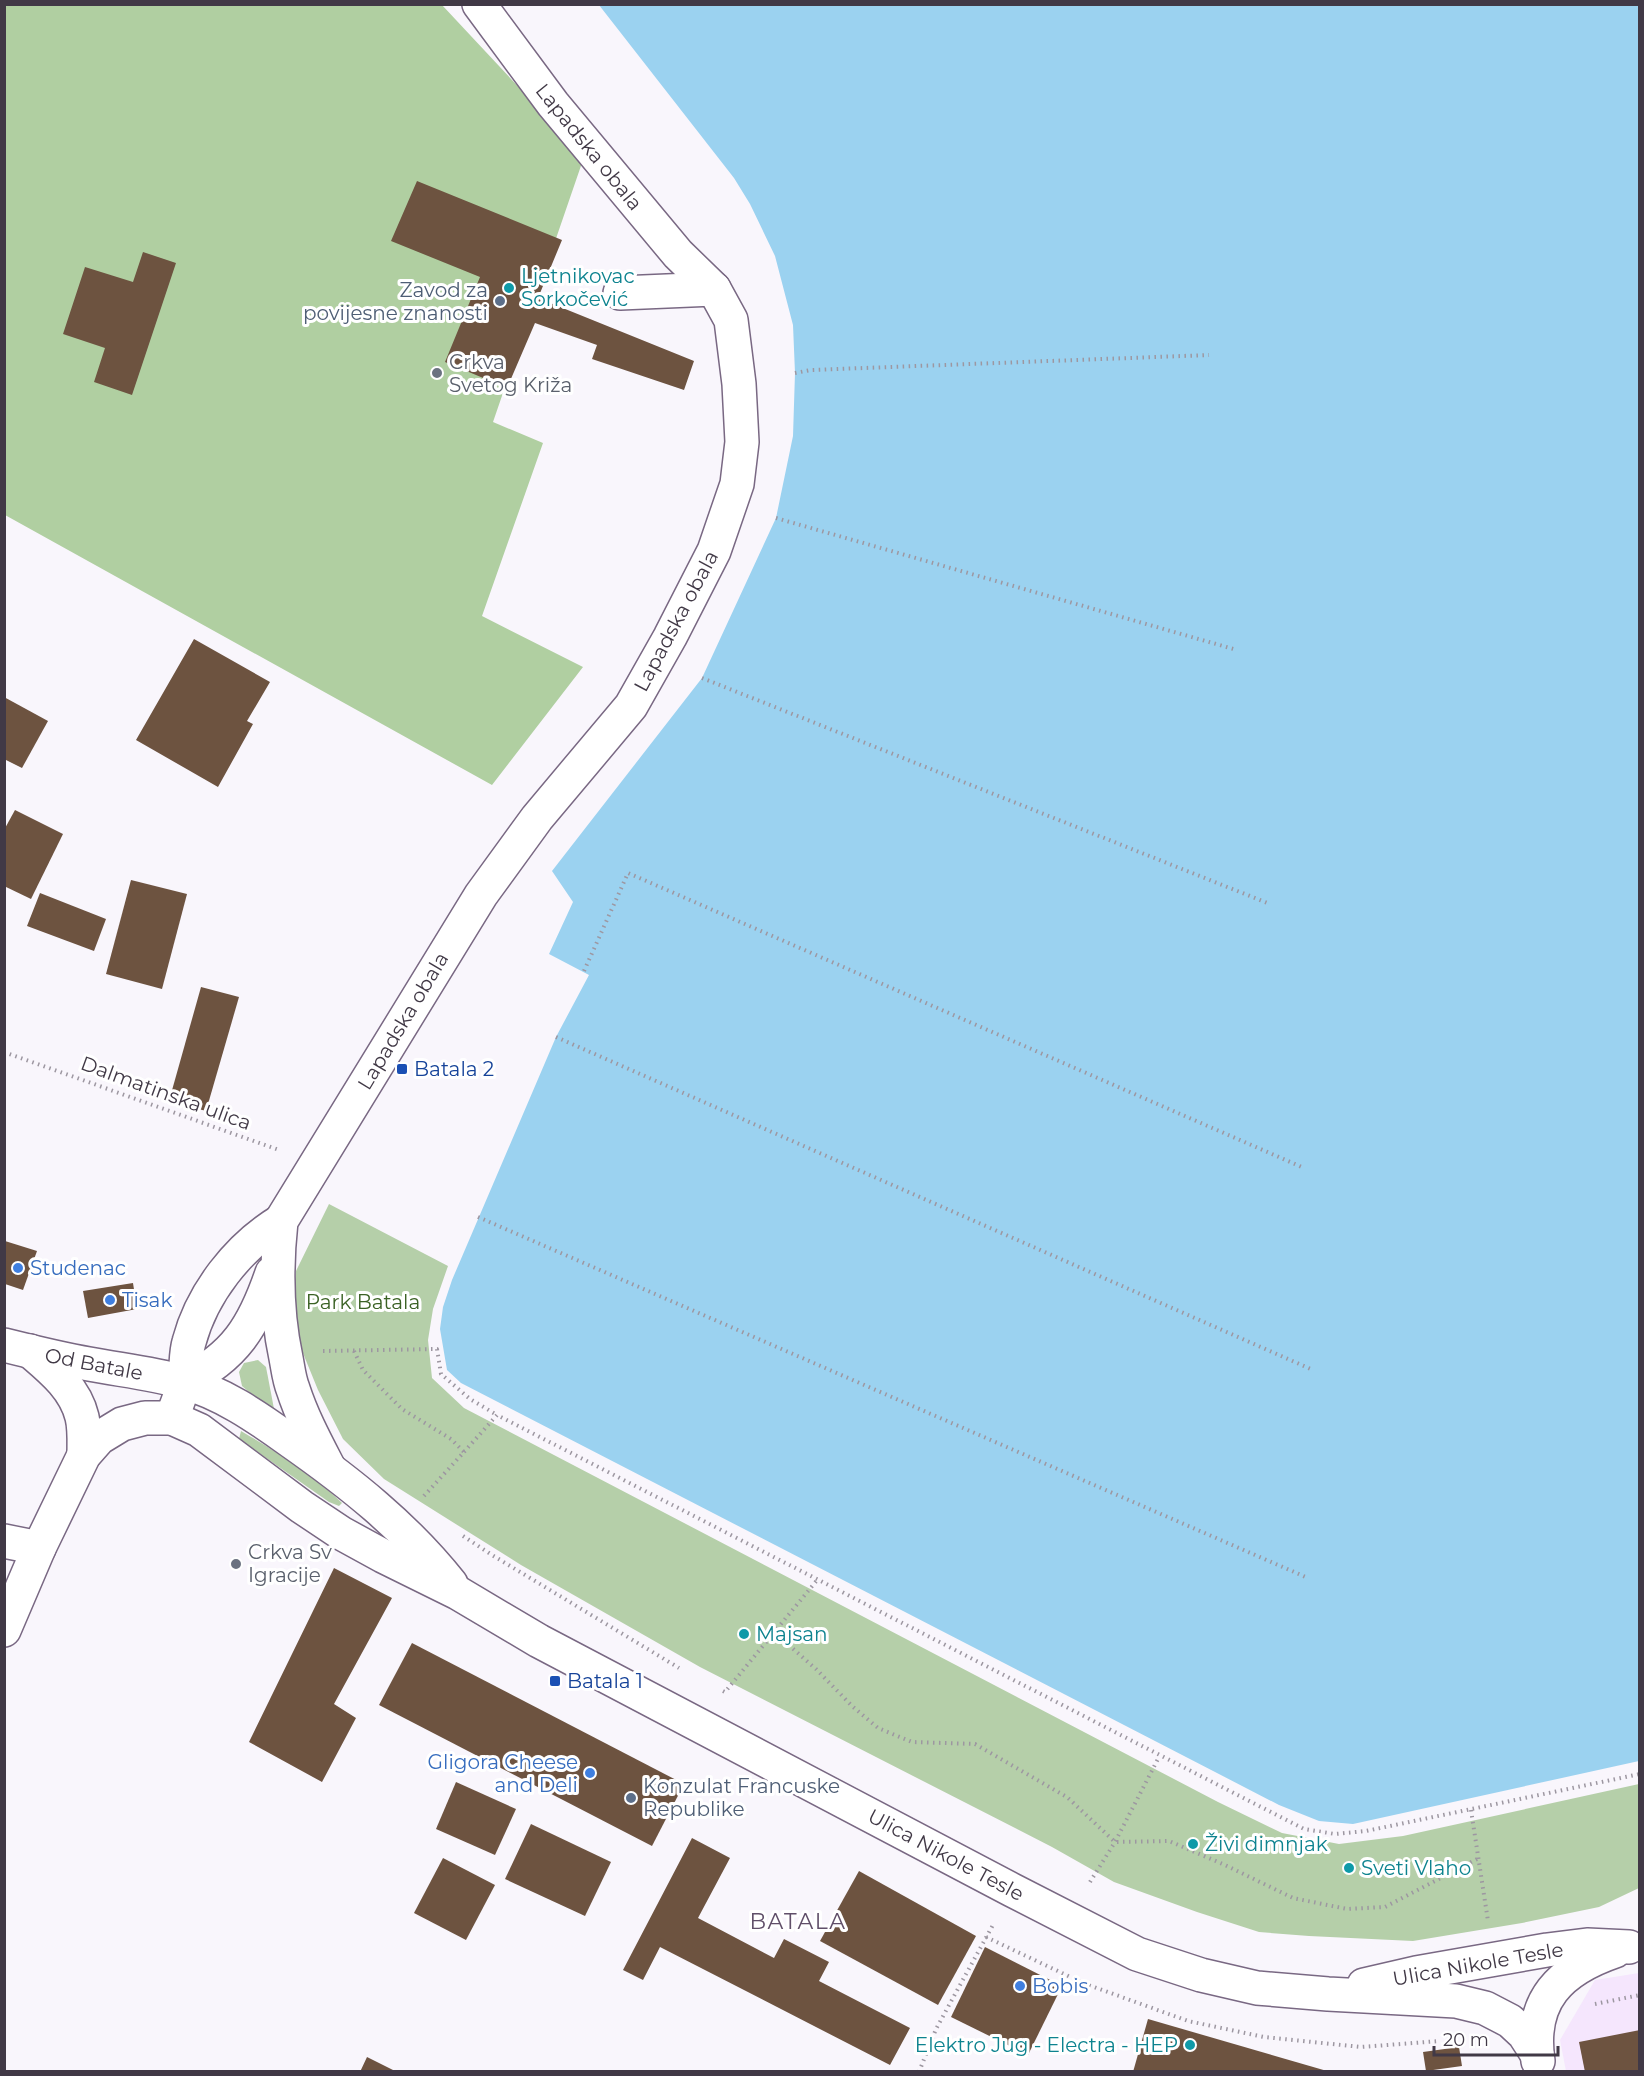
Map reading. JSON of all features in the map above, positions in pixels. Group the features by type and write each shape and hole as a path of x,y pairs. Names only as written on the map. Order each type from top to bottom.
{"main road":[{"name":"Lapadska obala","path":"330,1468 308,1428 292,1387 278,1316 276,1260 281,1221 481,895 537,818 631,706 670,637 714,551 737,484 742,442 739,384 731,320 714,289 678,254 560,113 479,4"},
{"path":"620,293 714,289"},
{"name":"Lapadska obala","path":"172,1418 184,1382 188,1345 195,1320 210,1293 243,1250 263,1232 281,1221"},
{"name":"Lapadska obala","path":"184,1382 207,1371 238,1343 261,1305 276,1260"},
{"path":"17,1348 58,1375 73,1396 82,1418 84,1455"},
{"name":"Od Batale","path":"17,1348 184,1382"},
{"name":"Ulica Nikole Tesle","path":"184,1382 224,1399 261,1420 330,1468 397,1524 430,1558 458,1593"},
{"path":"4,1630 39,1548 84,1455 99,1438 122,1424 145,1418 172,1418"},
{"name":"Ulica Nikole Tesle","path":"172,1418 199,1430 302,1507 341,1533 458,1593 539,1641 1137,1954 1201,1975 1257,1988 1456,2001 1485,2008 1510,2021 1524,2034 1538,2063"},
{"path":"4,1541 39,1548"},
{"name":"Ulica Nikole Tesle","path":"1328,1994 1416,1973 1546,1950 1587,1945 1634,1946"},
{"name":"Ulica Nikole Tesle","path":"1538,2063 1538,2024 1548,1995 1564,1976 1589,1960 1634,1946"}],"path":[{"path":"795,373 811,370 1209,355"},
{"path":"776,518 1237,650"},
{"path":"702,678 1270,904"},
{"path":"584,971 627,873 1304,1168"},
{"path":"556,1037 1313,1370"},
{"name":"Dalmatinska ulica","path":"4,1052 317,1164"},
{"path":"478,1217 1308,1578"},
{"path":"464,1452 451,1439 402,1409 363,1370 354,1351 437,1349 441,1374 470,1399 497,1415 1159,1757 1304,1829 1335,1834 1366,1831 1640,1774"},
{"path":"417,1504 497,1415"},
{"path":"454,1530 492,1556 686,1672"},
{"path":"715,1688 726,1692 818,1579"},
{"path":"775,1633 878,1728 912,1742 975,1744 1067,1797 1115,1842 1169,1841 1225,1864 1293,1898 1347,1909 1385,1907 1479,1858"},
{"path":"1090,1882 1115,1842 1159,1757"},
{"path":"918,2072 936,2029 1012,1890"}],"shaded area":[{"path":"1639,1973 1639,2071 1566,2071 1560,2040 1595,1980"}],"green space":[{"path":"5,5 442,5 584,157 493,422 543,443 482,616 583,667 492,785 5,515"},
{"name":"Park Batala","path":"329,1204 448,1266 433,1309 428,1340 432,1378 464,1408 1218,1802 1282,1833 1339,1844 1403,1836 1639,1784 1639,1888 1599,1907 1522,1923 1413,1941 1259,1932 1114,1882 1052,1847 700,1667 521,1565 384,1479 343,1439 318,1390 296,1336 292,1304 296,1271"},
{"path":"258,1360 266,1367 275,1414 242,1386 239,1372 244,1363"},
{"path":"241,1431 307,1473 342,1503 339,1506 329,1502 239,1439"}],"water":[{"path":"599,5 1639,5 1639,1761 1353,1824 1319,1821 1279,1805 461,1383 447,1370 440,1329 443,1307 452,1280 556,1037 589,975 549,954 573,902 552,871 702,678 776,518 793,436 795,373 793,325 775,256 750,204 734,178"}],"building":[{"name":"Ljetnikovac Sorkočević","path":"417,181 562,240 538,298 694,361 684,390 592,359 597,345 535,323 507,388 445,362 480,277 391,241"},
{"path":"143,252 176,263 132,395 94,382 105,348 63,334 85,267 133,282"},
{"path":"194,639 270,682 247,721 253,724 218,787 136,740"},
{"path":"4,697 48,721 22,768 4,759"},
{"path":"15,810 63,834 31,899 4,886 4,830"},
{"path":"131,880 187,894 162,989 106,974"},
{"path":"40,893 106,919 94,951 27,926"},
{"path":"201,987 239,997 206,1111 169,1101"},
{"name":"Studenac","path":"5,1241 37,1251 23,1290 5,1284"},
{"name":"Tisak","path":"133,1283 137,1309 88,1318 83,1291"},
{"path":"334,1568 392,1598 334,1704 356,1718 322,1782 249,1742"},
{"path":"412,1643 684,1784 652,1846 379,1705"},
{"path":"456,1782 516,1809 495,1855 436,1829"},
{"path":"531,1824 611,1862 585,1916 505,1879"},
{"path":"692,1838 730,1858 698,1918 774,1958 784,1939 829,1962 819,1981 910,2028 890,2065 660,1947 643,1980 623,1970"},
{"path":"443,1858 495,1885 466,1940 414,1913"},
{"path":"859,1871 976,1936 938,2005 820,1941"},
{"path":"985,1947 1062,1986 1028,2055 951,2017"},
{"name":"Elektro Jug - Electra - HEP","path":"1148,2019 1327,2071 1327,2072 1133,2072"},
{"path":"1640,2030 1640,2072 1585,2072 1579,2042"},
{"path":"1459,2047 1462,2066 1426,2071 1423,2052"},
{"path":"367,2057 397,2072 360,2072"}],"place":[{"name":"Ljetnikovac Sorkočević","path":"509,288"},
{"name":"Zavod za povijesne znanosti","path":"500,301"},
{"name":"Crkva Svetog Križa","path":"437,373"},
{"name":"Batala 2","path":"402,1069"},
{"name":"Studenac","path":"18,1268"},
{"name":"Tisak","path":"110,1300"},
{"name":"Crkva Sv Igracije","path":"236,1564"},
{"name":"Majsan","path":"744,1634"},
{"name":"Batala 1","path":"555,1681"},
{"name":"Gligora Cheese and Deli","path":"590,1773"},
{"name":"Konzulat Francuske Republike","path":"631,1798"},
{"name":"Živi dimnjak","path":"1193,1844"},
{"name":"Sveti Vlaho","path":"1349,1868"},
{"name":"Bobis","path":"1020,1986"},
{"name":"Elektro Jug - Electra - HEP","path":"1190,2045"}],"district":[{"name":"BATALA","path":"798,1921"}]}
